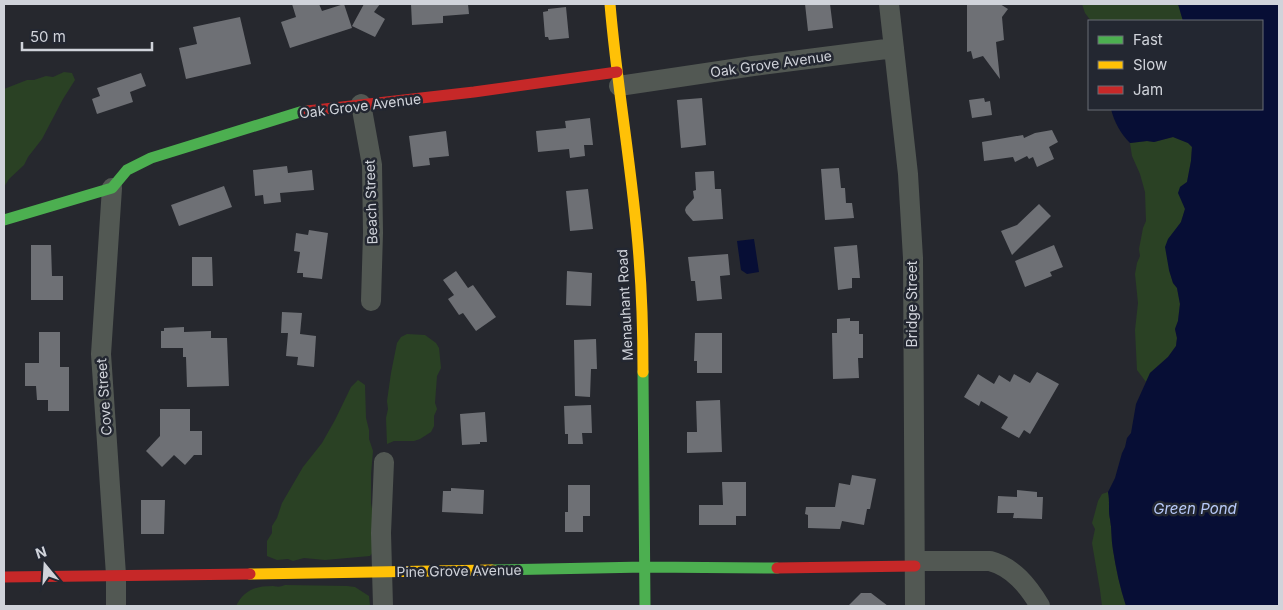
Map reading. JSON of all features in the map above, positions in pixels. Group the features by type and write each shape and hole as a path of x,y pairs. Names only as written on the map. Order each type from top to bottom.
{"street":[{"name":"Menauhant Road","path":"610,4 639,258 644,356 645,606"},
{"name":"Bridge Street","path":"889,4 908,174 912,258 915,606"},
{"name":"Oak Grove Avenue","path":"112,188 127,170 151,158 300,112 465,93 753,66 894,48"},
{"name":"Beach Street","path":"361,104 372,165 371,301"},
{"path":"4,220 112,188"},
{"name":"Cove Street","path":"112,188 101,354 116,575 116,606"},
{"path":"383,606 380,533 384,462"},
{"name":"Pine Grove Avenue","path":"4,577 558,570 645,566 796,568 990,561 1004,566 1012,572 1028,588 1040,606"}],"green space":[{"path":"1082,4 1178,4 1183,20 1090,20"},
{"path":"64,72 72,73 75,80 42,139 24,165 9,179 4,187 4,89 27,80 46,76 53,77"},
{"path":"1173,137 1188,143 1192,147 1187,182 1180,187 1185,209 1167,256 1169,270 1173,283 1177,288 1180,304 1175,329 1177,338 1176,346 1168,357 1150,373 1146,382 1137,370 1135,330 1138,303 1135,274 1140,256 1139,249 1143,228 1146,221 1145,192 1132,156 1130,143 1154,142"},
{"path":"407,334 425,335 436,343 439,348 441,368 437,376 435,403 437,409 434,416 434,426 431,432 420,439 414,441 394,441 387,444 386,418 391,373 397,343 401,337"},
{"path":"358,380 365,385 366,418 373,451 371,503 374,551 370,556 325,560 304,558 293,561 288,559 277,560 267,556 267,541 272,533 272,526 282,503 303,467 322,443 351,387"},
{"path":"1108,492 1112,546 1126,606 1102,606 1092,543 1095,529 1092,523 1098,501 1102,494"},
{"path":"285,585 355,587 369,596 370,606 236,606 246,593 255,588"}],"water":[{"name":"Green Pond","path":"1178,4 1279,4 1279,606 1126,606 1112,546 1108,492 1115,478 1127,438 1131,433 1136,404 1150,373 1168,357 1176,346 1175,329 1180,304 1177,288 1173,283 1169,270 1165,247 1168,239 1181,222 1185,209 1178,193 1180,187 1187,182 1192,147 1188,143 1173,137 1154,142 1130,143 1118,128 1111,110 1263,110 1263,20 1183,20"},
{"path":"754,239 759,272 747,274 741,270 737,241"}],"building":[{"path":"292,4 319,4 322,11 344,4 352,28 290,48 281,22 296,17"},
{"path":"364,4 380,4 374,12 385,19 375,37 352,26"},
{"path":"411,4 468,4 469,14 443,16 443,23 412,25"},
{"path":"805,4 830,4 833,28 808,31"},
{"path":"967,4 1000,4 1008,9 1002,17 1004,40 996,42 1000,79 983,56 973,59 971,51 967,52"},
{"path":"566,7 569,38 549,40 548,37 545,37 543,12 548,11 548,9"},
{"path":"240,17 251,64 186,79 179,48 197,44 193,27"},
{"path":"141,73 146,86 130,92 133,102 97,114 92,99 100,96 97,88"},
{"path":"702,98 706,145 681,148 677,100"},
{"path":"984,98 985,102 990,101 992,115 972,118 969,100"},
{"path":"590,118 593,145 584,145 585,156 570,158 569,149 538,152 536,131 566,128 565,121"},
{"path":"1052,130 1058,142 1049,147 1054,159 1037,167 1033,157 1029,159 1027,156 1015,162 1013,157 984,161 982,142 1023,135 1024,138 1035,133"},
{"path":"446,131 449,156 429,158 430,165 413,167 409,136"},
{"path":"287,166 288,173 312,170 314,190 280,193 281,202 264,204 263,195 255,196 253,170"},
{"path":"839,168 841,188 845,188 846,203 852,203 854,218 825,220 821,169"},
{"path":"714,171 715,189 721,189 723,219 693,221 685,210 694,198 693,191 696,190 695,172"},
{"path":"224,186 232,207 179,226 171,205"},
{"path":"588,189 593,229 570,231 566,191"},
{"path":"1039,204 1051,216 1012,255 1001,231 1017,225"},
{"path":"309,230 328,233 322,279 303,277 303,273 297,273 300,252 294,251 296,233 308,235"},
{"path":"31,245 51,245 52,276 63,276 63,300 31,300"},
{"path":"857,245 860,278 852,278 852,288 838,290 834,247"},
{"path":"1054,245 1063,267 1050,272 1052,276 1025,287 1015,261"},
{"path":"728,254 730,275 720,276 722,299 697,301 695,281 691,281 688,257"},
{"path":"192,257 212,257 213,286 192,286"},
{"path":"456,271 468,288 473,285 496,317 476,331 463,313 459,315 448,299 454,295 443,280"},
{"path":"567,271 592,273 591,306 566,305"},
{"path":"282,312 302,313 300,334 316,336 314,367 297,365 298,357 286,356 288,333 281,333"},
{"path":"850,318 850,321 859,321 859,334 863,334 863,358 858,358 859,378 833,379 832,333 837,333 837,319"},
{"path":"184,327 184,332 211,331 211,338 227,338 229,386 187,387 186,357 183,357 183,348 161,348 161,331 164,331 164,328"},
{"path":"39,332 60,332 60,367 69,367 69,411 48,411 48,400 37,400 36,386 25,386 25,363 39,363"},
{"path":"695,333 722,333 722,373 697,373 697,361 694,361"},
{"path":"596,339 597,369 591,369 590,397 575,396 574,340"},
{"path":"1037,372 1059,384 1030,434 1024,430 1019,438 1001,428 1008,417 981,401 979,406 964,397 978,374 994,384 999,375 1010,382 1014,374 1030,383"},
{"path":"720,400 722,452 687,453 687,432 697,432 696,401"},
{"path":"591,405 592,433 582,433 583,444 568,444 568,434 565,434 564,406"},
{"path":"160,409 190,409 190,431 202,431 202,455 194,455 185,465 174,455 162,467 146,451 160,436"},
{"path":"485,412 487,442 462,445 460,414"},
{"path":"852,475 876,479 870,509 867,509 864,525 842,521 840,529 808,528 808,515 805,514 806,507 835,507 839,483 850,485"},
{"path":"722,482 746,482 746,516 736,516 736,525 699,525 699,505 723,505"},
{"path":"568,485 590,485 590,516 583,516 583,532 565,532 565,512 568,512"},
{"path":"451,488 484,490 483,514 442,512 443,491 451,491"},
{"path":"1017,490 1037,492 1037,497 1043,497 1042,519 1013,518 1014,513 997,513 998,496 1017,497"},
{"path":"141,500 165,500 164,534 141,534"},
{"path":"861,593 871,593 888,606 848,606"}],"traffic: fast":[{"path":"4,220 112,188 127,170 151,158 307,111"},
{"path":"643,372 645,606"},
{"path":"492,570 645,567 777,568"}],"traffic: slow":[{"path":"610,4 636,226 642,301 643,372"},
{"path":"250,574 492,570"}],"traffic: jam":[{"path":"307,111 474,92 617,72"},
{"path":"777,568 915,566"},
{"path":"4,577 250,574"}]}
